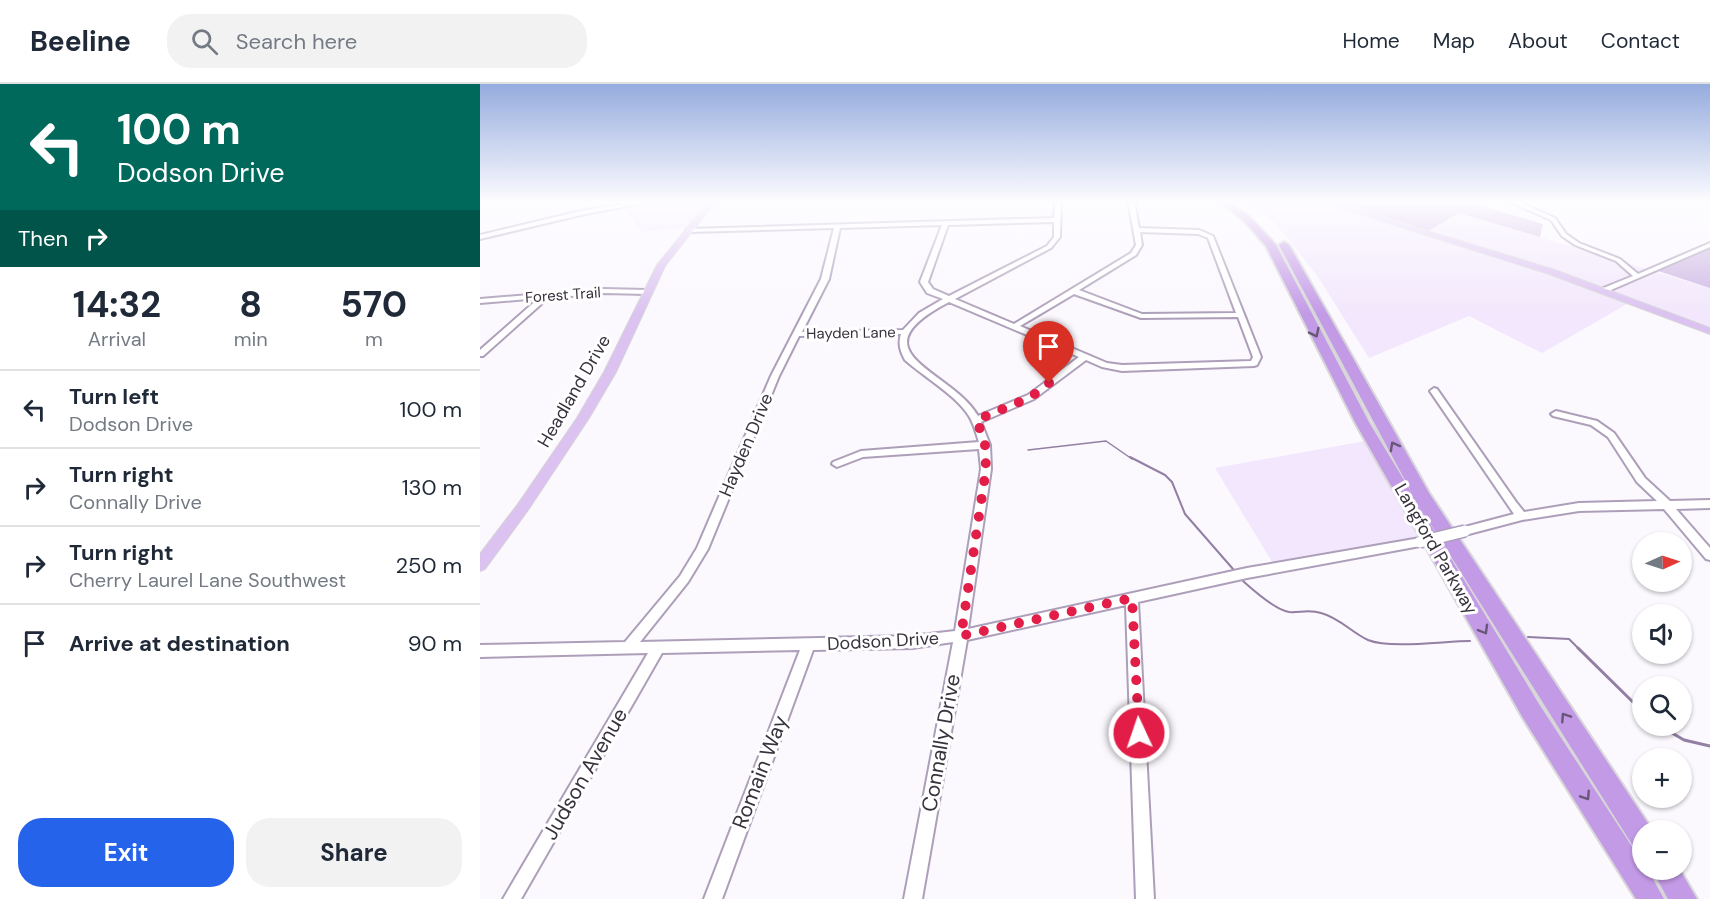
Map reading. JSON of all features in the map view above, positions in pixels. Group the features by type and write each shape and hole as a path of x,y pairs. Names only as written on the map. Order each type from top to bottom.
{"highway":[{"name":"Langford Parkway","path":"1265,239 1271,245 1363,424 1531,711 1651,899"},
{"name":"Langford Parkway","path":"1278,239 1286,249 1422,496 1632,822"},
{"path":"1672,880 1684,899"}],"main road":[{"name":"Headland Drive","path":"480,564 528,500 583,418 610,372 661,265 682,239"},
{"path":"1446,239 1604,291 1710,332"}],"street":[{"name":"Hayden Drive","path":"627,649 684,579 702,549 776,376 825,279 834,239"},
{"path":"940,239 924,282 930,291 1084,357 1105,365 1122,368 1254,363 1257,357 1211,239"},
{"path":"1055,239 1049,247 920,315 905,332 902,345 908,358 957,396 977,420 1031,397 1084,357"},
{"path":"1014,327 1134,254 1139,245 1138,239"},
{"path":"1570,239 1618,260 1637,276"},
{"path":"1604,291 1710,245"},
{"name":"Forest Trail","path":"480,301 604,291 647,292"},
{"path":"1074,291 1141,316 1241,315"},
{"path":"480,354 546,296"},
{"name":"Hayden Lane","path":"797,334 905,332"},
{"path":"1434,391 1512,505 1522,516"},
{"path":"1556,414 1582,418 1604,428 1641,480 1666,504 1710,556"},
{"name":"Connally Drive","path":"913,899 961,636 986,469 985,445 977,420"},
{"path":"837,464 861,454 985,445"},
{"name":"Dodson Drive","path":"480,651 912,642 961,636 1247,573 1420,542 1522,516 1579,507 1710,504"},
{"path":"1132,598 1144,899"},
{"name":"Romain Way","path":"713,899 808,645"},
{"name":"Judson Avenue","path":"512,899 657,649"}],"shaded area":[{"path":"1546,239 1710,288 1710,331 1634,300 1542,353 1469,316 1369,358 1318,277 1289,240"},
{"path":"1710,246 1710,288 1652,269"},
{"path":"1371,440 1425,543 1277,570 1215,468"}],"waterway":[{"path":"1028,450 1106,441 1132,459"},
{"path":"1130,457 1165,475 1172,482 1185,514 1233,569"},
{"path":"1243,581 1277,608 1289,612 1312,611 1328,615 1362,637 1378,643 1470,641"},
{"path":"1528,637 1569,639 1578,648"},
{"path":"1578,648 1632,701"},
{"path":"1677,736 1684,740 1710,746"}],"route":[{"path":"1049,383 1031,397 977,420 985,445 986,469 961,636 1132,598 1139,733"}]}
